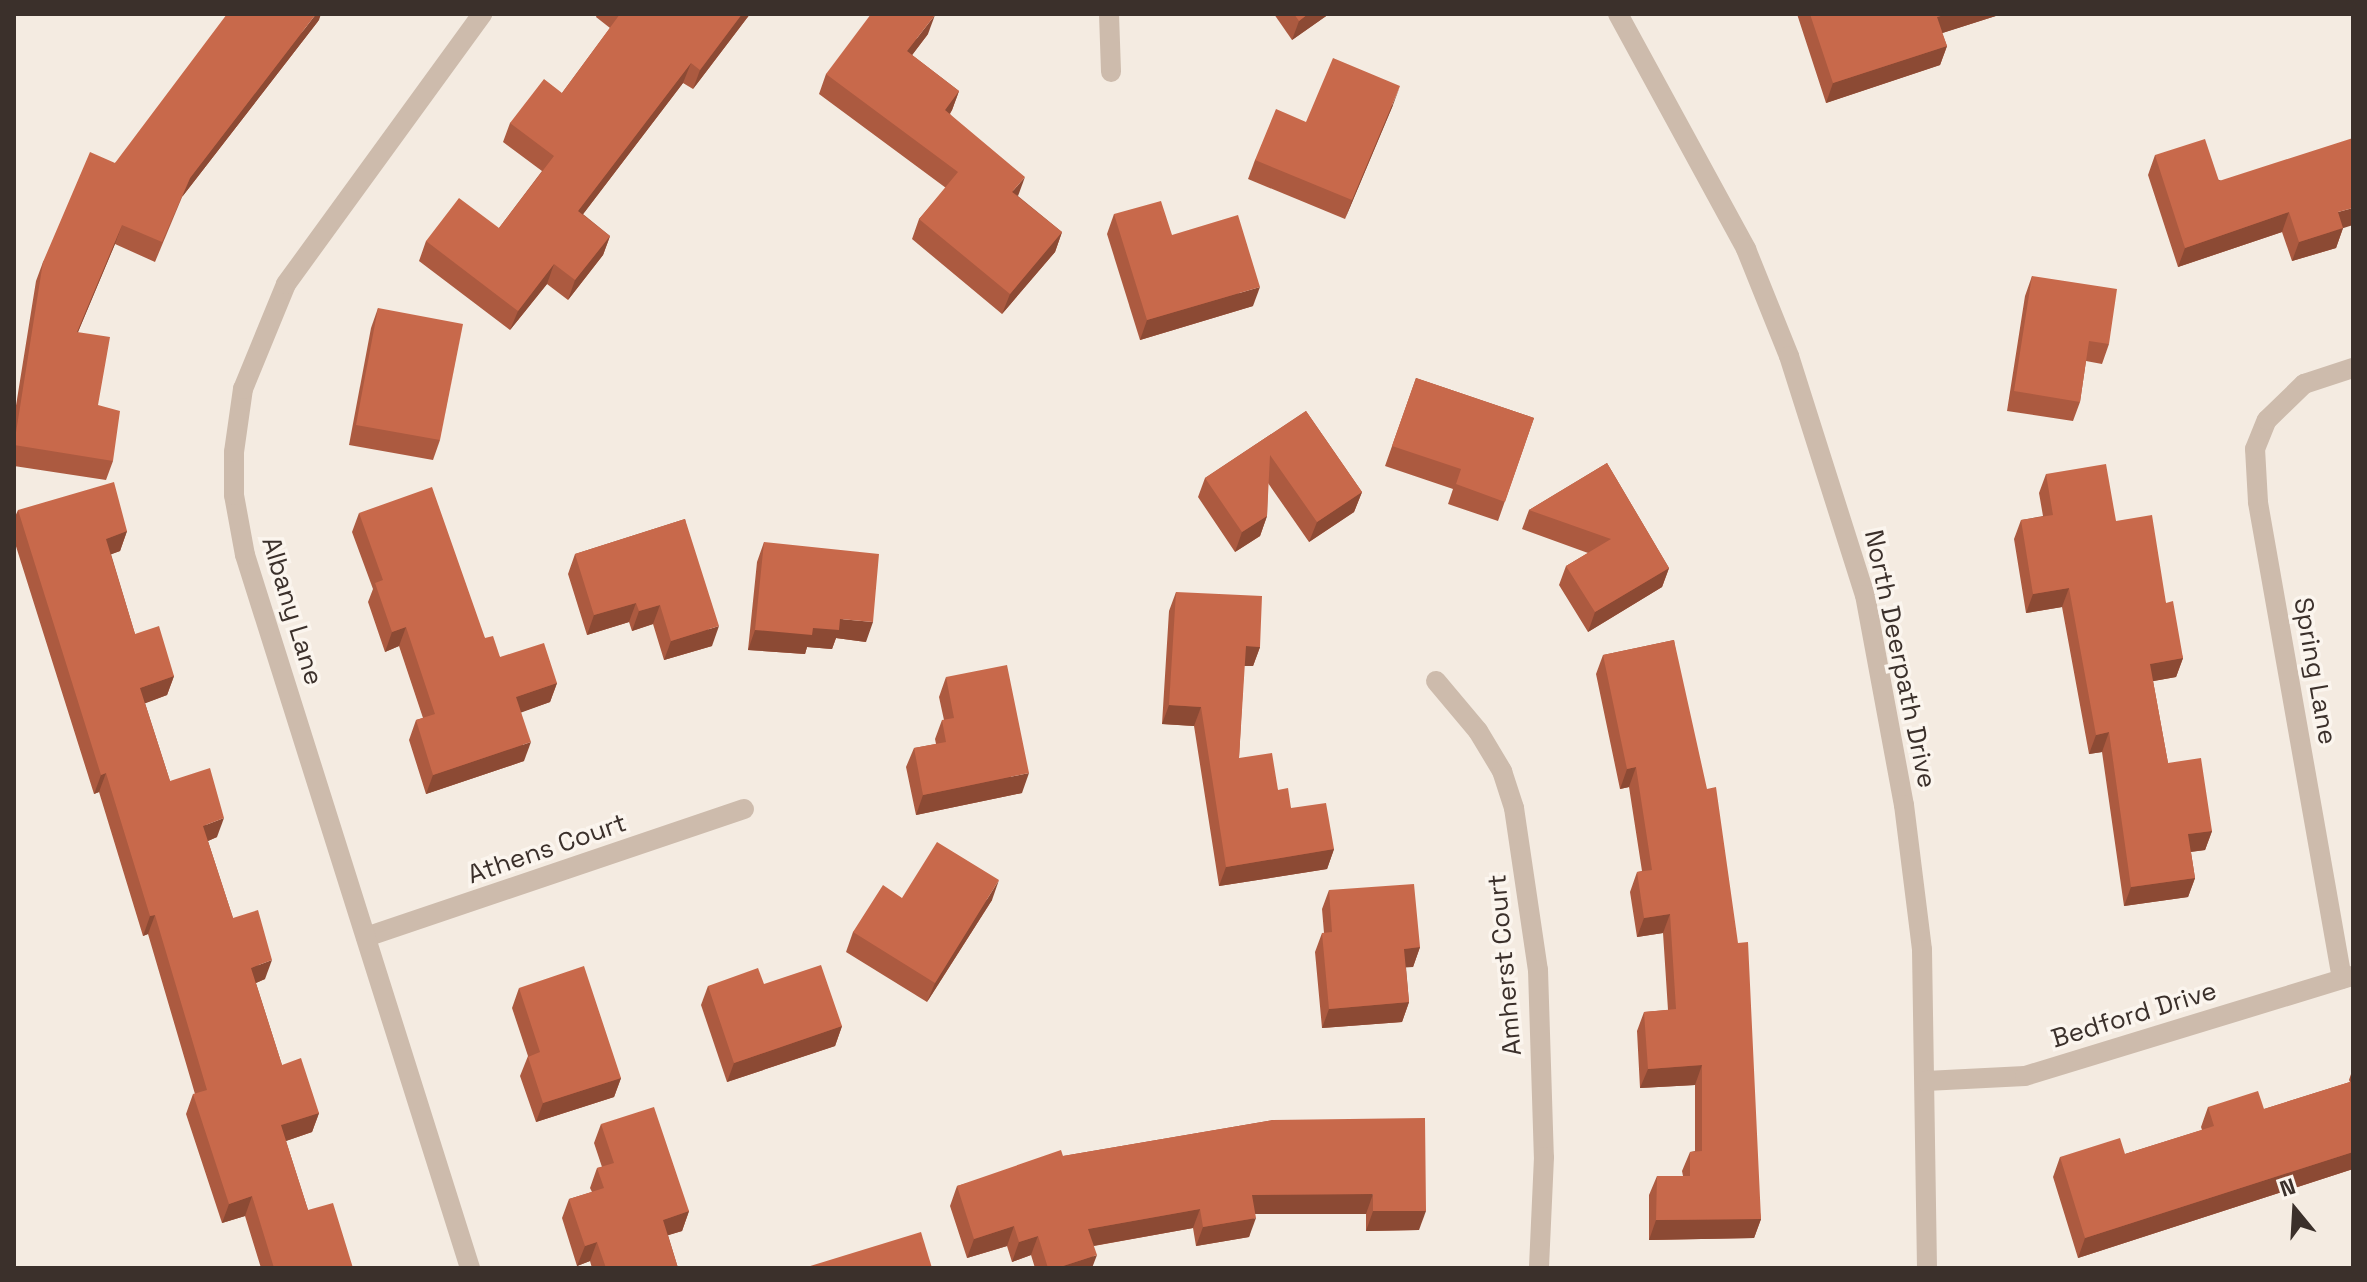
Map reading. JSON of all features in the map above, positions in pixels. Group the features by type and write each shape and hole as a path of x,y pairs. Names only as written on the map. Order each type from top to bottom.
{"street":[{"name":"Albany Lane","path":"470,1268 245,555 234,495 234,452 243,389 286,284 482,14"},
{"path":"1109,14 1111,72"},
{"name":"North Deerpath Drive","path":"1618,14 1746,249 1835,487 1865,595 1904,805 1922,950 1927,1268"},
{"name":"Spring Lane","path":"2347,977 2258,502 2255,449 2267,420 2304,384 2353,368"},
{"name":"Amherst Court","path":"1436,681 1478,731 1502,771 1514,808 1538,970 1544,1157 1539,1268"},
{"name":"Athens Court","path":"366,937 744,809"},
{"name":"Bedford Drive","path":"1926,1081 2025,1076 2347,977"}],"building":[{"path":"227,14 316,14 190,178 162,242 122,225 77,332 110,337 98,405 120,411 113,461 14,445 43,262 90,152 115,163"},
{"path":"620,14 742,14 700,70 691,63 578,211 610,236 575,280 554,264 518,311 426,241 459,198 499,228 554,156 510,123 544,79 562,93"},
{"path":"871,14 935,15 907,51 959,91 945,110 1025,177 1012,192 1062,232 1010,294 919,219 958,172 826,74"},
{"path":"1294,14 1308,14 1299,21"},
{"path":"1810,14 1948,14 1937,17 1947,46 1833,83"},
{"path":"1333,58 1400,86 1352,200 1255,160 1276,109 1306,122"},
{"path":"2353,138 2353,208 2338,212 2343,228 2299,242 2289,212 2185,248 2155,155 2205,139 2219,181"},
{"path":"1161,201 1172,235 1238,215 1260,287 1147,320 1114,214"},
{"path":"2032,276 2117,289 2109,344 2089,341 2080,402 2014,391"},
{"path":"378,308 463,324 440,440 356,425"},
{"path":"1416,378 1534,418 1505,502 1456,484 1461,469 1392,446"},
{"path":"1306,411 1362,492 1317,522 1270,455 1267,516 1242,532 1205,478"},
{"path":"1607,463 1669,568 1595,612 1566,566 1611,539 1529,510"},
{"path":"2106,464 2116,521 2152,515 2166,603 2173,601 2183,658 2150,664 2168,763 2201,758 2212,831 2188,834 2195,878 2131,887 2109,732 2096,735 2069,588 2033,594 2021,520 2053,515 2046,474"},
{"path":"114,482 127,531 106,539 135,634 159,626 174,676 140,688 170,781 210,768 224,818 203,826 233,918 258,910 272,960 251,968 282,1065 301,1058 319,1113 281,1125 308,1210 333,1203 353,1268 274,1268 252,1196 229,1204 193,1094 207,1090 155,915 150,916 106,773 101,775 18,510"},
{"path":"432,487 485,638 493,636 500,657 544,643 557,683 516,697 531,742 433,775 416,720 435,714 406,627 392,632 375,583 383,580 359,513"},
{"path":"685,519 719,626 671,641 660,605 639,611 636,603 594,615 575,554"},
{"path":"764,542 879,554 873,622 840,619 839,630 813,628 812,635 755,630"},
{"path":"1176,592 1262,596 1260,647 1246,646 1239,758 1272,753 1278,790 1288,788 1291,808 1326,803 1334,849 1226,867 1201,707 1169,705"},
{"path":"1674,640 1707,789 1716,787 1738,943 1748,942 1761,1219 1656,1220 1657,1176 1690,1176 1690,1152 1702,1151 1702,1065 1648,1069 1644,1012 1676,1009 1670,914 1644,918 1637,872 1652,870 1636,767 1627,769 1603,655"},
{"path":"1007,665 1029,773 923,795 914,748 946,742 942,720 954,718 946,677"},
{"path":"937,842 999,880 935,983 853,932 883,885 902,898"},
{"path":"1414,884 1420,947 1404,949 1409,1002 1329,1009 1322,933 1332,932 1329,890"},
{"path":"821,965 842,1026 734,1063 708,986 758,968 764,984"},
{"path":"584,966 621,1078 543,1103 528,1057 540,1052 519,988"},
{"path":"2353,1081 2353,1152 2085,1238 2060,1157 2120,1138 2125,1154 2214,1126 2208,1107 2258,1091 2264,1109"},
{"path":"654,1107 689,1211 663,1220 678,1268 606,1268 597,1242 585,1246 569,1199 604,1188 597,1168 614,1163 601,1124"},
{"path":"1425,1118 1426,1211 1373,1211 1373,1194 1252,1195 1256,1218 1203,1227 1200,1209 1088,1229 1097,1255 1057,1268 1048,1268 1038,1236 1019,1242 1014,1226 974,1239 957,1186 1061,1150 1063,1156 1273,1120"},
{"path":"921,1232 932,1268 807,1268 807,1267"}]}
